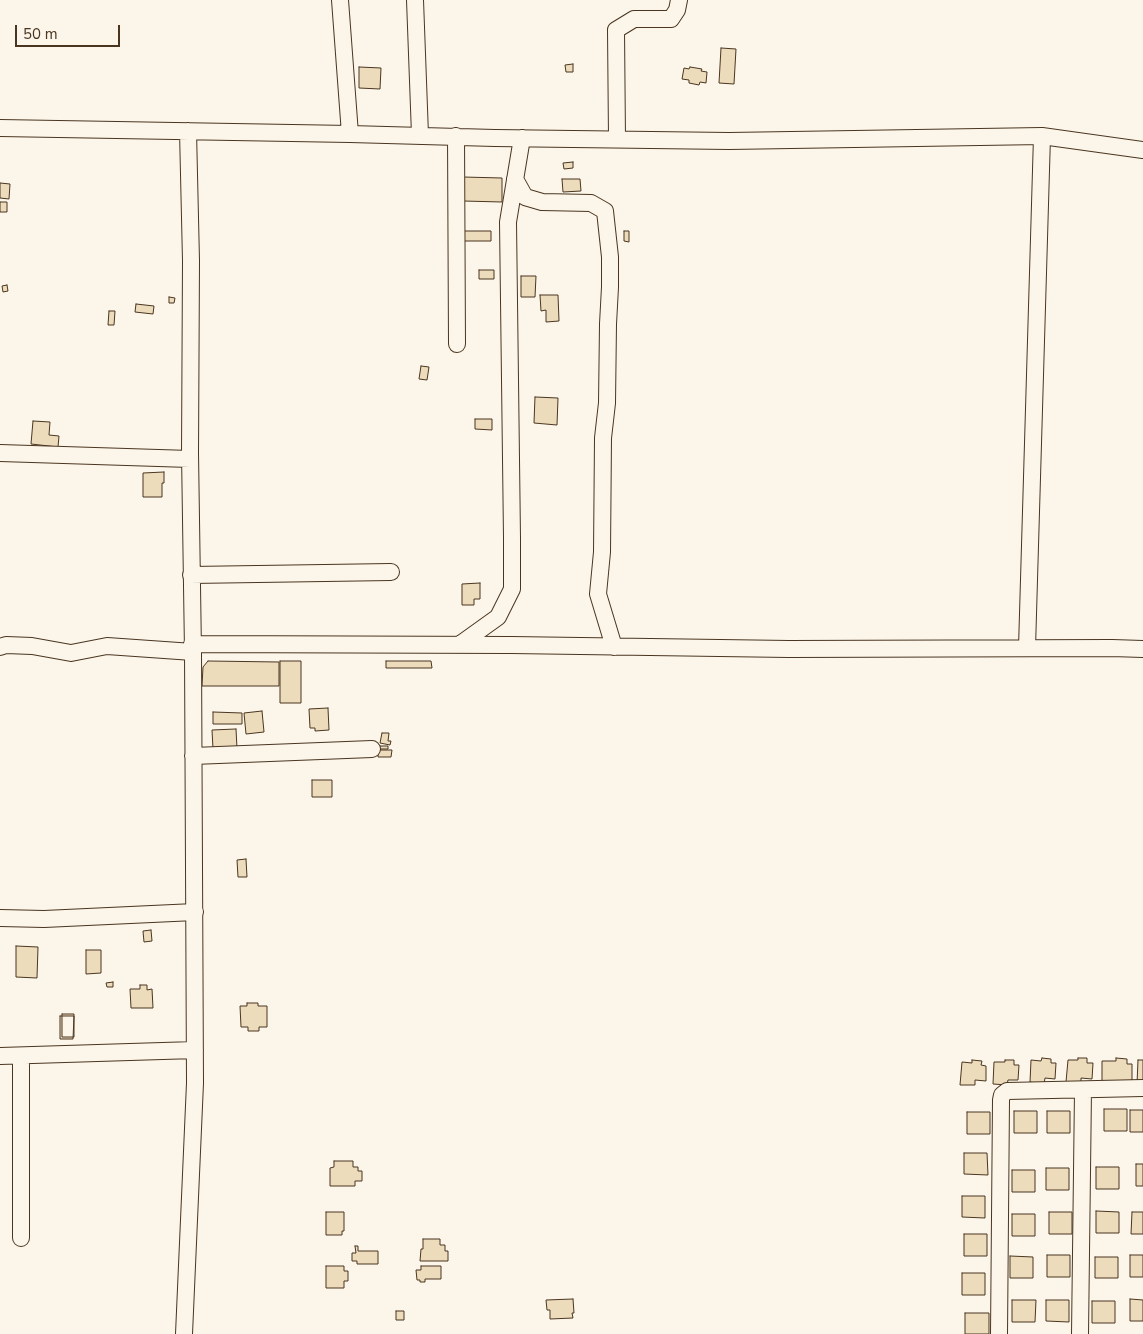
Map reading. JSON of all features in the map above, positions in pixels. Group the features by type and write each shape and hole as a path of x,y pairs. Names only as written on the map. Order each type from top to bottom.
{"street":[{"path":"327,0 342,19"},
{"path":"340,0 350,134"},
{"path":"414,0 420,136"},
{"path":"617,139 616,30 634,20 671,19 677,10 679,0"},
{"path":"0,128 728,141 1042,136 1143,150"},
{"path":"184,1334 195,1083 194,756 190,459 191,261 188,131"},
{"path":"456,136 457,344"},
{"path":"1028,648 1042,136"},
{"path":"459,645 498,617 512,589 508,222 522,138"},
{"path":"515,179 525,198 542,202 591,202 605,211 610,257 610,287 602,552 598,594 614,646"},
{"path":"0,453 190,459"},
{"path":"192,575 391,572"},
{"path":"0,647 6,644 32,646 71,653 107,646 192,648 459,645 789,649 1143,649"},
{"path":"194,756 372,749"},
{"path":"0,918 44,919 195,912"},
{"path":"0,1056 195,1050"},
{"path":"21,1056 22,1238"},
{"path":"999,1334 1002,1095 1008,1091 1143,1088"},
{"path":"1080,1334 1084,1090"}],"building":[{"path":"721,48 736,49 734,84 719,83"},
{"path":"573,64 573,72 566,72 565,65"},
{"path":"359,67 381,68 380,89 359,88"},
{"path":"690,67 707,72 706,83 700,82 699,85 682,79 684,68 689,69"},
{"path":"573,162 573,168 564,169 563,163"},
{"path":"463,177 502,178 502,202 463,201"},
{"path":"562,179 580,179 581,191 563,192"},
{"path":"0,183 10,184 9,199 0,198"},
{"path":"0,202 7,202 7,212 0,212"},
{"path":"463,231 491,231 491,241 463,241"},
{"path":"624,231 629,231 629,242 624,241"},
{"path":"479,270 494,270 494,279 479,279"},
{"path":"521,276 536,276 535,297 521,297"},
{"path":"7,285 8,291 3,292 2,286"},
{"path":"540,295 558,295 559,321 546,322 546,310 541,311"},
{"path":"169,297 175,298 174,303 169,303"},
{"path":"136,304 154,306 153,314 135,312"},
{"path":"109,311 115,311 114,325 108,325"},
{"path":"421,366 429,367 427,380 419,379"},
{"path":"535,397 558,398 557,425 534,423"},
{"path":"475,419 492,419 492,430 475,429"},
{"path":"33,421 50,422 49,435 59,436 58,447 31,444"},
{"path":"164,472 162,497 143,497 143,473"},
{"path":"480,583 480,599 474,599 474,605 462,605 462,584"},
{"path":"208,661 279,662 279,686 202,686 203,667"},
{"path":"280,661 301,661 301,703 280,703"},
{"path":"386,661 431,661 432,668 386,668"},
{"path":"328,708 329,730 315,731 315,728 310,728 309,709"},
{"path":"262,711 264,732 246,734 244,713"},
{"path":"213,712 242,713 242,724 213,724"},
{"path":"236,729 237,748 213,749 212,730"},
{"path":"382,733 389,733 388,741 391,741 390,745 380,743"},
{"path":"380,746 388,746 388,749 380,749"},
{"path":"378,750 392,750 391,757 378,757"},
{"path":"312,780 332,780 332,797 312,797"},
{"path":"246,859 247,877 238,877 237,860"},
{"path":"151,930 152,941 144,942 143,931"},
{"path":"16,946 38,947 37,978 16,977"},
{"path":"86,950 101,950 101,973 86,974"},
{"path":"113,982 113,987 107,987 106,983"},
{"path":"140,985 147,985 147,990 152,989 153,1008 131,1008 130,989 140,989"},
{"path":"247,1003 258,1003 258,1006 267,1006 267,1027 259,1027 259,1031 248,1031 248,1027 241,1027 240,1006 247,1006"},
{"path":"62,1014 74,1014 74,1037 62,1037"},
{"path":"60,1016 74,1016 73,1039 60,1039"},
{"path":"1042,1058 1051,1059 1051,1063 1056,1063 1055,1079 1045,1078 1044,1084 1030,1082 1031,1060 1041,1061"},
{"path":"1078,1058 1087,1058 1087,1063 1093,1063 1092,1079 1081,1078 1081,1083 1066,1082 1068,1060 1078,1060"},
{"path":"1116,1058 1127,1059 1127,1064 1132,1064 1132,1082 1102,1085 1102,1061 1116,1061"},
{"path":"972,1060 982,1061 981,1065 986,1066 986,1081 975,1080 975,1085 960,1085 962,1062 972,1063"},
{"path":"1005,1060 1014,1060 1014,1065 1019,1065 1018,1080 1008,1080 1007,1085 993,1084 994,1062 1005,1062"},
{"path":"1138,1060 1143,1060 1143,1084 1137,1084"},
{"path":"1104,1109 1127,1109 1127,1131 1104,1131"},
{"path":"1130,1110 1143,1110 1143,1132 1130,1132"},
{"path":"1014,1111 1037,1111 1037,1133 1014,1133"},
{"path":"1047,1111 1070,1111 1070,1133 1047,1133"},
{"path":"967,1112 990,1112 990,1134 967,1134"},
{"path":"964,1153 987,1153 988,1175 964,1174"},
{"path":"334,1161 353,1161 353,1167 358,1167 358,1171 362,1171 362,1181 355,1181 355,1186 330,1186 330,1168 334,1167"},
{"path":"1136,1164 1143,1164 1143,1186 1136,1186"},
{"path":"1096,1167 1119,1167 1119,1189 1096,1189"},
{"path":"1046,1168 1069,1168 1069,1190 1046,1190"},
{"path":"1012,1170 1035,1170 1035,1192 1012,1192"},
{"path":"962,1196 985,1196 985,1218 962,1217"},
{"path":"1096,1211 1119,1212 1119,1233 1096,1233"},
{"path":"326,1212 344,1212 344,1231 342,1231 342,1235 326,1235"},
{"path":"1049,1212 1072,1212 1072,1234 1049,1234"},
{"path":"1132,1212 1143,1212 1143,1234 1131,1234"},
{"path":"1012,1214 1035,1214 1035,1236 1012,1236"},
{"path":"964,1234 987,1234 987,1256 964,1256"},
{"path":"423,1239 440,1239 440,1245 445,1245 445,1251 448,1251 448,1261 420,1261"},
{"path":"355,1246 358,1246 358,1251 378,1251 378,1264 357,1264 357,1261 352,1261 352,1253 356,1253"},
{"path":"1047,1255 1070,1255 1070,1277 1047,1277"},
{"path":"1130,1255 1143,1255 1143,1277 1130,1277"},
{"path":"1010,1256 1033,1257 1033,1278 1010,1278"},
{"path":"1095,1257 1118,1257 1118,1278 1095,1278"},
{"path":"326,1266 344,1266 344,1271 348,1271 348,1281 344,1281 344,1288 326,1288"},
{"path":"421,1266 441,1266 441,1279 425,1279 425,1282 420,1282 420,1280 417,1280 416,1270 421,1270"},
{"path":"962,1273 985,1273 985,1295 962,1295"},
{"path":"573,1299 573,1318 550,1319 550,1310 547,1310 546,1300"},
{"path":"1130,1299 1143,1300 1143,1321 1130,1321"},
{"path":"1012,1300 1036,1300 1035,1322 1012,1322"},
{"path":"1046,1300 1069,1300 1069,1322 1046,1321"},
{"path":"1092,1301 1115,1301 1115,1323 1092,1323"},
{"path":"396,1311 404,1311 404,1320 396,1320"},
{"path":"965,1313 989,1313 989,1334 965,1334"}]}
